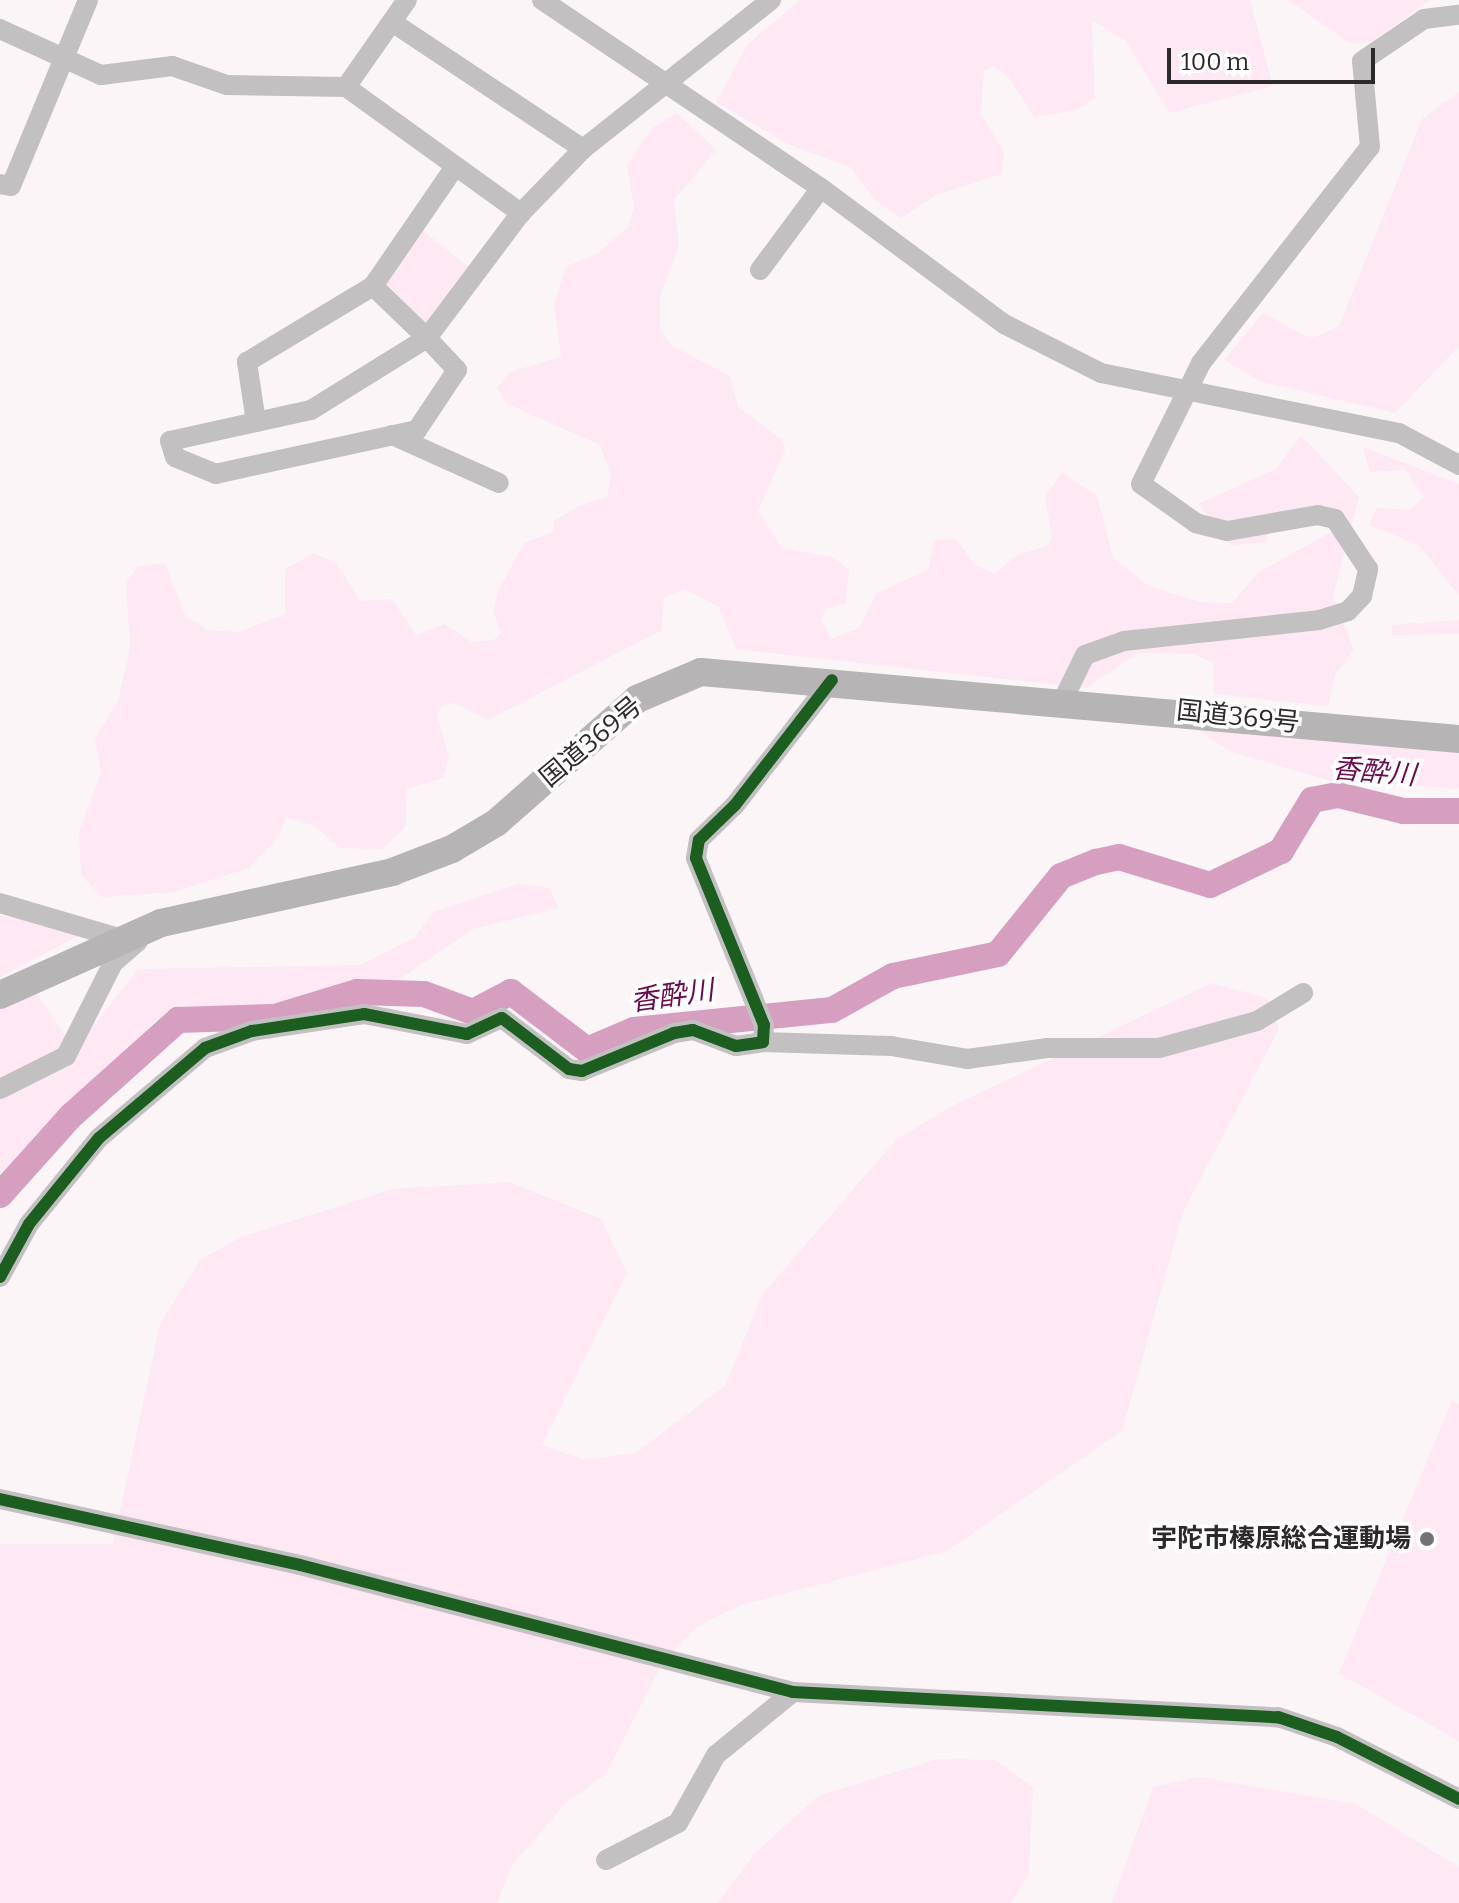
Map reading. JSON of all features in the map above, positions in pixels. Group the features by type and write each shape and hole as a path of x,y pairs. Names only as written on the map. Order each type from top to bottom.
{"highway":[{"name":"国道369号","path":"0,995 119,938 161,923 392,872 452,849 496,823 637,699 669,682 715,672 1063,700 1459,739"}],"street":[{"path":"0,184 11,186 88,0"},
{"path":"346,87 407,0"},
{"path":"542,0 567,6 664,84 821,188 1004,324 1101,373 1399,433 1459,465"},
{"path":"373,286 427,338 457,370 417,430 216,474 175,457 170,441 311,410 427,338 521,213 583,149 771,0"},
{"path":"1063,700 1085,655 1111,646 1319,620 1348,611 1362,596 1368,569 1335,519 1318,515 1227,531 1196,523 1141,484 1192,390 1201,363 1370,147 1362,61 1424,19 1459,15"},
{"path":"392,22 583,149"},
{"path":"0,29 101,75 172,66 227,85 346,87 454,168 521,213"},
{"path":"256,422 247,362 373,286 454,168"},
{"path":"760,270 821,188"},
{"path":"392,435 499,483"},
{"path":"762,1025 696,858 699,840 735,805 832,680"},
{"path":"0,903 119,938"},
{"path":"0,1089 66,1056 113,963 161,923"},
{"path":"0,1277 29,1224 99,1138 205,1048 252,1031 364,1014 467,1034 502,1018 569,1069 582,1071 674,1033 693,1030 736,1046 762,1025 967,1059 1047,1048 1159,1048 1257,1021 1303,993"},
{"path":"0,1499 300,1565 793,1692 1278,1717 1337,1737 1459,1799"},
{"path":"606,1860 678,1823 716,1755 793,1692"}],"shaded area":[{"path":"800,0 1250,0 1273,86 1169,113 1126,41 1092,20 1095,98 1077,110 1034,117 1010,79 993,66 984,71 981,115 1004,152 1002,174 936,195 901,218 875,200 850,167 788,144 716,102 748,44"},
{"path":"1288,0 1430,0 1372,41 1351,44"},
{"path":"1459,92 1459,346 1395,413 1262,382 1224,360 1263,313 1311,339 1339,326 1422,119"},
{"path":"677,113 716,150 674,200 679,245 660,297 660,328 672,346 730,376 738,407 782,440 785,450 758,511 782,548 833,557 849,570 846,603 826,609 821,620 831,639 859,628 877,593 928,570 935,540 956,539 975,565 995,574 1017,555 1047,546 1052,537 1045,497 1062,472 1097,496 1113,558 1149,586 1199,602 1232,603 1259,572 1331,532 1329,508 1272,518 1266,543 1230,545 1198,504 1276,469 1301,435 1359,497 1333,596 1354,650 1335,675 1328,706 1214,694 1213,663 1193,654 1139,653 1086,688 736,649 719,607 685,589 664,597 662,630 488,720 452,702 442,706 437,715 449,756 443,778 407,789 406,826 383,849 340,848 315,826 286,817 278,838 249,868 174,892 102,897 81,875 79,833 101,772 95,738 118,701 130,648 126,584 137,567 165,563 185,615 207,630 239,632 285,614 285,569 314,553 337,564 360,601 392,599 416,635 444,624 472,642 494,640 501,632 493,612 498,591 524,543 553,532 554,521 578,506 607,497 611,476 600,445 508,404 497,388 510,372 561,357 554,304 567,266 597,254 628,227 634,207 627,165 651,129"},
{"path":"421,229 470,268 425,327 383,285"},
{"path":"1363,447 1459,484 1459,595 1419,545 1369,525 1377,508 1410,510 1424,497 1405,470 1370,472"},
{"path":"1459,620 1459,634 1392,635 1392,625"},
{"path":"1189,724 1459,753 1459,788 1335,782 1229,751"},
{"path":"518,884 550,888 558,908 473,929 394,983 268,1010 157,1018 0,1184 0,1007 34,990 66,1036 81,1042 138,969 360,965 414,938 434,912"},
{"path":"0,915 84,933 0,977"},
{"path":"1212,983 1267,998 1279,1029 1183,1212 1122,1431 947,1551 741,1605 698,1626 663,1662 606,1774 566,1803 512,1865 497,1903 0,1903 0,1544 113,1544 160,1324 200,1260 241,1237 393,1189 510,1182 601,1219 627,1273 542,1445 584,1460 636,1453 725,1386 762,1295 896,1140 954,1105"},
{"name":"宇陀市榛原総合運動場","path":"1452,1401 1459,1404 1459,1741 1339,1673"},
{"path":"938,1759 995,1760 1033,1788 1029,1874 1011,1903 718,1903 754,1854 818,1796"},
{"path":"1198,1777 1356,1804 1459,1867 1459,1903 1112,1903 1153,1787"}],"waterway":[{"name":"香酔川","path":"0,1195 71,1116 178,1020 275,1017 357,992 424,994 473,1012 511,992 587,1050 634,1030 832,1010 893,976 998,954 1061,876 1096,862 1119,857 1210,885 1281,851 1312,800 1338,795 1403,811 1459,811"}],"cycle path":[{"path":"0,1277 29,1224 99,1138 205,1048 252,1031 364,1014 467,1034 502,1018 569,1069 582,1071 674,1033 693,1030 736,1046 763,1042 764,1025 696,858 699,840 735,805 832,680"},
{"path":"0,1499 300,1565 793,1692 1278,1717 1337,1737 1459,1799"}],"place":[{"name":"宇陀市榛原総合運動場","path":"1427,1539"}]}
